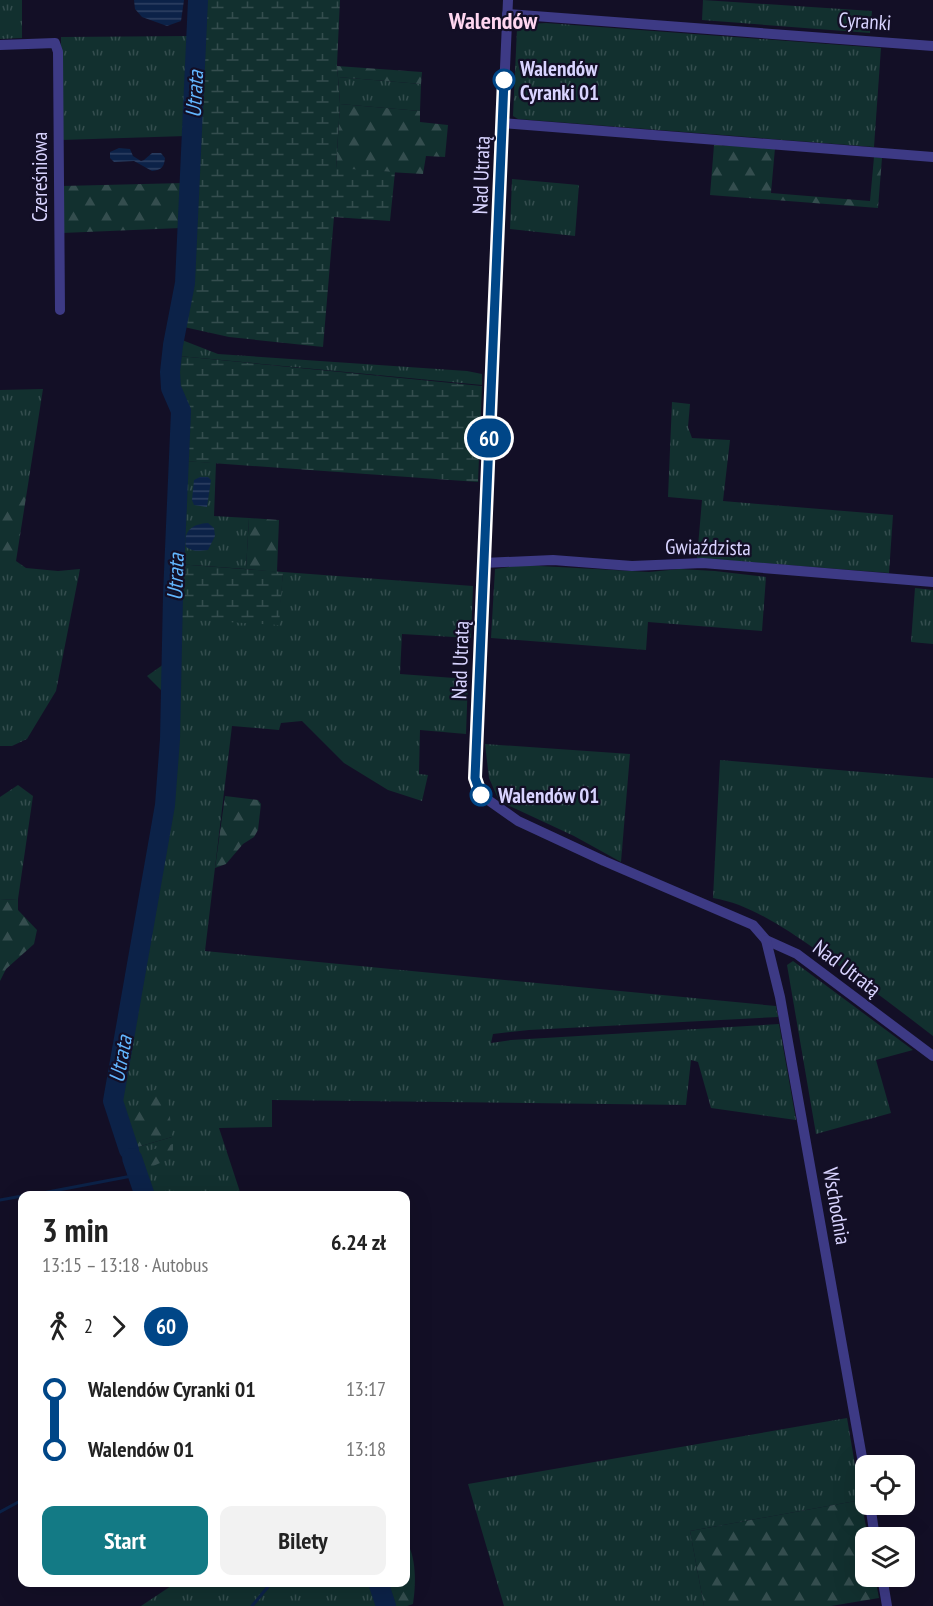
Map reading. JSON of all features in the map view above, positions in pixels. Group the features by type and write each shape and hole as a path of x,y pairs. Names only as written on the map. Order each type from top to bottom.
{"street":[{"name":"Nad Utratą","path":"508,0 475,778 481,795 518,821 603,861 753,924 766,940 797,954 933,1056"},
{"name":"Cyranki","path":"507,14 933,46"},
{"name":"Czereśniowa","path":"0,45 55,43 58,52 60,310"},
{"path":"502,123 933,157"},
{"name":"Gwiaździsta","path":"483,563 553,560 632,567 703,564 933,582"},
{"name":"Wschodnia","path":"766,940 780,997 862,1455"},
{"path":"884,1587 887,1606"}],"green space":[{"path":"0,0 22,0 22,38 0,39"},
{"path":"191,0 203,0 188,297 182,340 218,354 467,371 482,374 482,385 179,356 175,382 186,408 184,461 216,463 214,516 249,518 246,569 177,564 278,625 283,572 473,586 471,638 402,634 400,674 468,679 466,734 420,730 419,774 428,775 422,801 388,790 344,763 302,721 281,723 279,730 232,726 205,951 776,1006 778,1017 529,1030 493,1034 491,1043 779,1024 796,1120 711,1108 698,1062 691,1060 686,1105 272,1100 272,1127 219,1128 240,1191 138,1191 109,1100 158,805 164,714 161,690 147,676 164,664 175,420 164,380 174,325 179,274 186,136 61,140 61,37 189,36","holes":["127,1129 172,1137 134,1148"]},
{"path":"203,0 340,0 337,65 340,104 336,168 395,172 390,221 334,217 323,347 229,337 184,327 188,297 198,133"},
{"path":"703,0 872,11 870,33 702,20"},
{"path":"546,23 881,48 874,147 518,119 513,116 517,28 527,24"},
{"path":"337,66 422,72 421,84 338,77"},
{"path":"338,77 421,84 420,111 340,104"},
{"path":"340,104 420,111 420,122 448,125 445,157 426,156 423,174 336,169"},
{"path":"714,145 775,148 771,193 870,201 874,157 882,158 878,208 710,195"},
{"path":"512,179 579,185 575,236 510,229"},
{"path":"184,183 181,228 62,233 62,186"},
{"path":"179,356 482,386 478,482 184,461 186,408 175,382"},
{"path":"43,389 27,491 0,491 0,390"},
{"path":"672,402 690,404 688,427 692,438 730,440 723,501 893,515 889,573 697,558 702,500 668,497"},
{"path":"0,491 27,491 16,561 0,561"},
{"path":"249,518 279,520 277,572 246,569"},
{"path":"0,561 16,561 26,568 58,571 80,569 56,691 27,739 12,746 0,746"},
{"path":"177,564 283,572 279,625 176,619"},
{"path":"522,565 649,572 680,569 766,577 762,631 648,622 646,650 491,638 495,569"},
{"path":"915,588 933,590 933,644 911,642"},
{"path":"485,744 630,754 621,862 574,836 499,801 489,778"},
{"path":"720,760 933,778 933,1036 845,970 779,925 753,911 713,898"},
{"path":"18,785 33,796 18,899 0,900 0,797"},
{"path":"225,796 258,800 261,804 258,830 254,837 243,844 226,864 215,868"},
{"path":"18,899 18,910 37,930 34,944 6,969 0,981 0,900"},
{"path":"793,961 913,1050 876,1060 891,1113 816,1134 787,965"},
{"path":"158,1089 168,1097 172,1137 134,1148 127,1132 130,1117 147,1094"},
{"path":"173,1144 173,1151 169,1159 142,1171 136,1154"},
{"path":"847,1418 855,1465 855,1501 690,1531 704,1606 504,1606 468,1484"},
{"path":"855,1501 855,1515 864,1515 866,1527 855,1527 855,1587 877,1587 879,1598 831,1606 704,1606 690,1531"},
{"path":"410,1549 414,1562 415,1580 413,1604 391,1606 384,1587 410,1587"},
{"path":"170,1587 384,1587 391,1606 141,1606"}],"water":[{"path":"134,0 184,0 181,21 167,26 142,17 135,9"},
{"path":"119,148 130,149 133,156 141,161 152,153 161,153 165,158 164,164 162,168 152,171 134,161 114,162 110,158 110,152"},
{"path":"208,477 211,480 207,507 194,505 192,500 194,480"},
{"path":"208,523 214,528 215,536 208,550 199,551 186,547 186,536 190,529"}],"waterway":[{"name":"Utrata","path":"129,1150 113,1101 165,805 170,739 173,595 181,411 171,388 170,372 185,283 198,0"},
{"name":"Utrata","path":"132,1158 143,1191"},
{"path":"53,1191 137,1175"},
{"path":"0,1200 18,1197"},
{"path":"0,1512 18,1502"},
{"path":"252,1606 268,1587"},
{"name":"Utrata","path":"380,1587 386,1606"}],"bus line":[{"name":"60","path":"481,795 475,778 504,80"}],"place":[{"name":"Walendów Cyranki 01","path":"504,80"},
{"name":"Walendów 01","path":"481,795"}],"district":[{"name":"Walendów","path":"493,20"}]}
